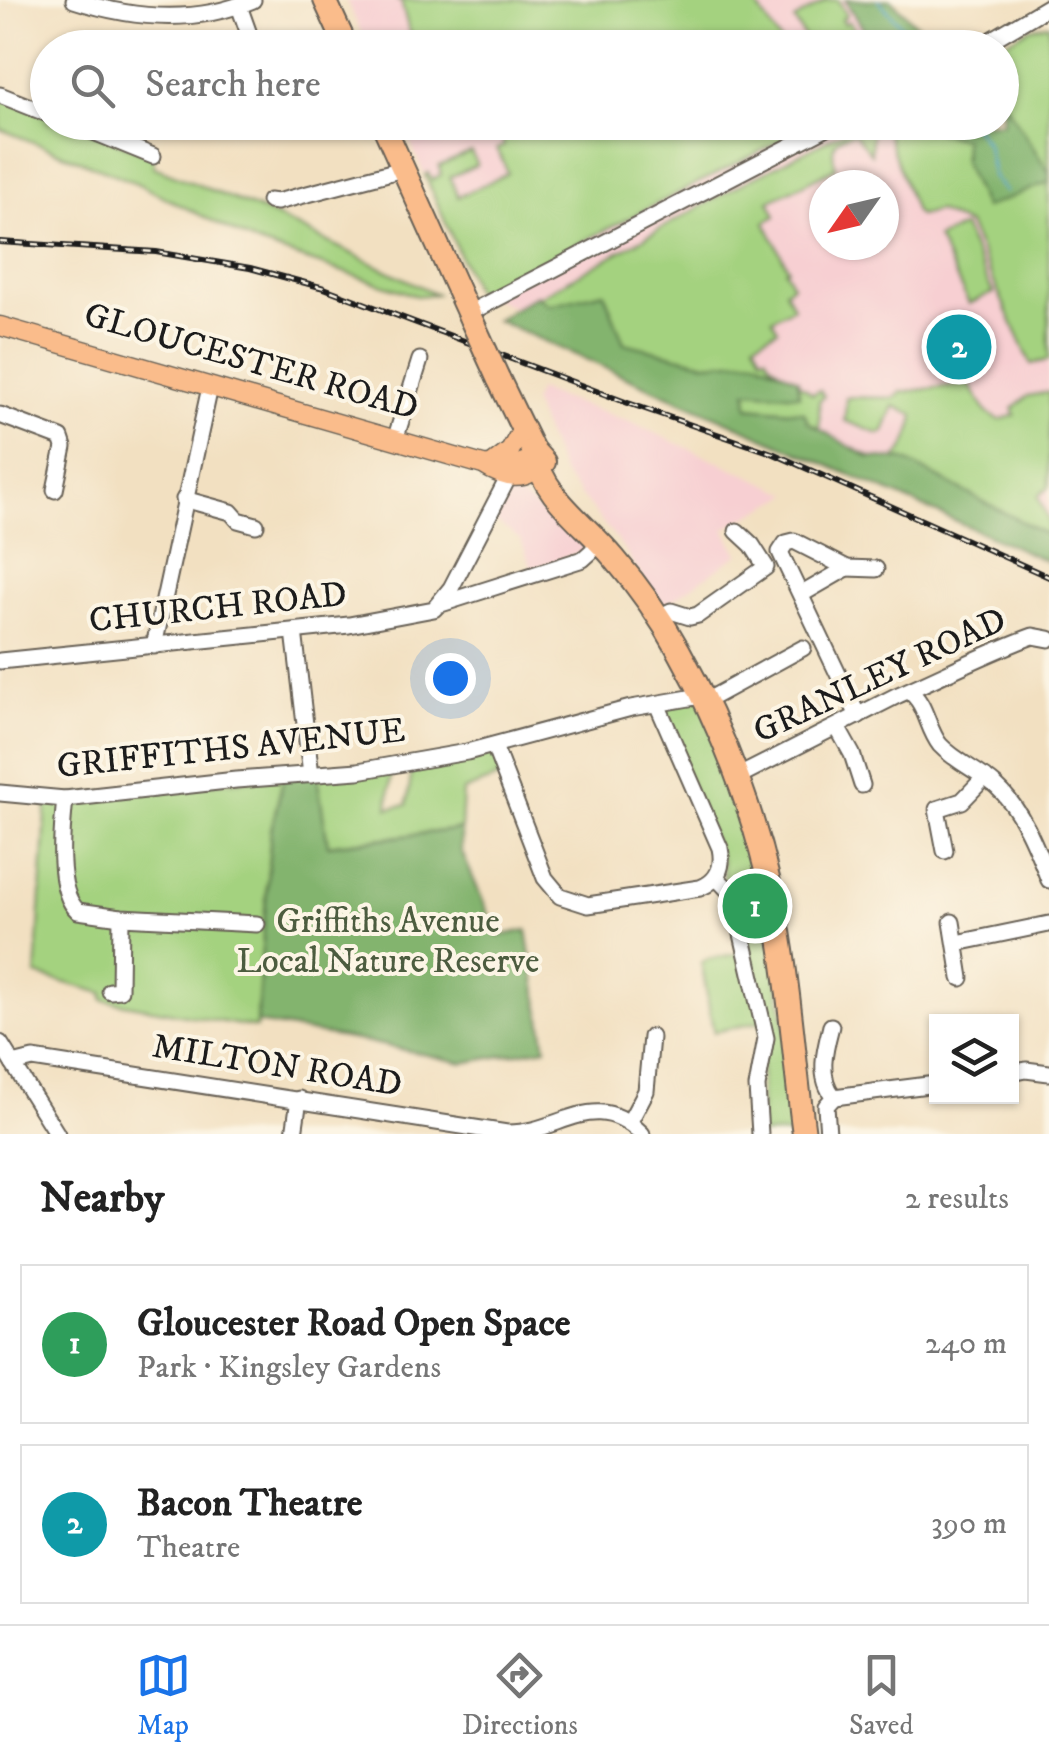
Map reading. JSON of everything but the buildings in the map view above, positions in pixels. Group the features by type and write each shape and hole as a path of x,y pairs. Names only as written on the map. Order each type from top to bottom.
{"highway":[{"path":"326,0 340,30"},
{"path":"390,140 522,429 531,465"},
{"name":"GLOUCESTER ROAD","path":"531,465 593,546 660,617 703,699 737,777 754,826 776,916 804,1134"},
{"name":"GLOUCESTER ROAD","path":"531,465 586,516 593,546"}],"main road":[{"name":"GLOUCESTER ROAD","path":"0,327 394,440 488,464 531,465"},
{"path":"488,464 510,451 522,429"},
{"name":"GLOUCESTER ROAD","path":"488,464 531,465"}],"street":[{"path":"74,0 127,14 163,17 200,15 246,3 251,30"},
{"path":"1008,30 1049,6"},
{"path":"0,95 30,107"},
{"path":"113,140 153,156"},
{"path":"470,316 803,140"},
{"path":"269,201 403,169"},
{"path":"394,440 420,360"},
{"path":"154,646 210,387"},
{"path":"0,414 61,438 64,447 55,490"},
{"path":"441,604 531,465"},
{"path":"184,499 231,512 238,520 256,524"},
{"path":"660,617 672,611 690,617 698,615 766,567 736,531"},
{"path":"858,716 780,552 786,542 797,542 848,568 876,570"},
{"name":"CHURCH ROAD","path":"0,661 376,621 427,611 593,546"},
{"path":"802,594 848,568"},
{"path":"294,631 311,775"},
{"name":"GRANLEY ROAD","path":"737,777 933,677 1017,642 1038,636 1049,639"},
{"name":"GRIFFITHS AVENUE","path":"0,793 64,799 413,762 494,746 657,704 703,699 803,648"},
{"path":"910,692 919,700 938,742 1011,803 1046,861 1049,880"},
{"path":"494,746 545,878 567,900 588,905 700,888 716,878 722,862 720,848 657,704"},
{"path":"837,727 852,754 862,785"},
{"path":"945,851 937,808 962,801 984,777"},
{"path":"64,799 62,850 68,900 86,914 257,924"},
{"path":"716,878 733,895 766,1038 757,1087 760,1134"},
{"path":"110,991 120,990 121,918"},
{"path":"952,922 961,978"},
{"path":"957,943 1049,924"},
{"path":"832,1026 824,1057 824,1083 834,1098"},
{"path":"642,1134 629,1122 646,1091 651,1036"},
{"path":"0,1042 57,1134"},
{"name":"MILTON ROAD","path":"13,1064 34,1058 507,1133 529,1133 590,1112 606,1113 629,1122"},
{"path":"1019,1071 1049,1073"},
{"path":"828,1134 826,1106 834,1098 929,1085"},
{"path":"294,1134 300,1099"}],"shaded area":[{"path":"346,0 849,0 866,30 360,30"},
{"path":"1049,24 1049,546 868,457 475,291 409,140 1019,140 1019,35"},
{"path":"538,390 630,422 790,494 724,529 739,554 662,607 618,541 562,473 532,402"},
{"path":"509,489 569,531 587,550 532,569 521,540 491,518"}],"green space":[{"path":"396,0 745,0 748,4 754,1 773,30 409,30 401,1"},
{"path":"827,0 838,0 847,15 842,19 845,24 849,21 854,30 800,30 794,20"},
{"path":"845,0 891,0 922,30 864,30"},
{"path":"1049,24 1049,360 1031,364 968,225 937,211 919,216 915,212 889,140 1019,140 1019,35"},
{"path":"0,95 30,107 30,140 112,140 153,156 154,167 272,215 436,294 417,296 258,244 134,182 0,129"},
{"path":"1019,125 1049,172 1049,182 984,208 963,162 964,140 1019,140"},
{"path":"502,140 783,140 480,294 475,291 425,175 428,173 432,180 441,175 439,166 471,152 477,165 450,177 458,197 508,173 497,149 504,146"},
{"path":"827,140 837,140 833,149 836,168 809,170 809,181 769,201 776,216 765,222 788,268 785,270 793,285 785,290 793,307 772,319 778,329 755,342 762,356 766,355 813,394 820,390 824,396 819,401 820,434 887,464 907,443 914,415 894,406 884,432 879,434 845,421 846,397 895,398 901,392 969,384 987,413 1000,420 1015,415 1013,409 1028,396 1049,392 1049,487 1038,496 1049,523 1049,546 868,457 518,308 741,184"},
{"path":"860,140 872,140 871,154"},
{"path":"963,227 993,293 969,304 937,238"},
{"path":"604,292 624,343 706,363 756,359 798,379 799,395 747,391 748,407 804,412 808,422 868,457 904,460 1049,536 1049,562 496,320 536,295 549,305"},
{"path":"701,696 747,804 804,1134 760,1134 762,1021 714,1032 712,1024 701,963 746,952 722,862 657,704"},
{"path":"494,746 505,775 463,791 461,829 327,845 317,775 392,766 388,808 407,805 413,762"},
{"name":"Griffiths Avenue Local Nature Reserve","path":"317,775 328,845 461,829 461,850 498,936 527,930 546,1048 463,1063 257,1023 271,830 284,776"},
{"path":"284,776 271,830 256,1028 103,1000 103,993 36,975 47,798"}],"waterway":[{"path":"878,0 906,30"},
{"path":"984,140 993,177 1005,192"}],"railway":[{"path":"0,242 156,252 250,268 324,288 772,453 1049,577"}],"place":[{"name":"Bacon Theatre","path":"959,347"},
{"name":"Gloucester Road Open Space","path":"755,906"}]}
